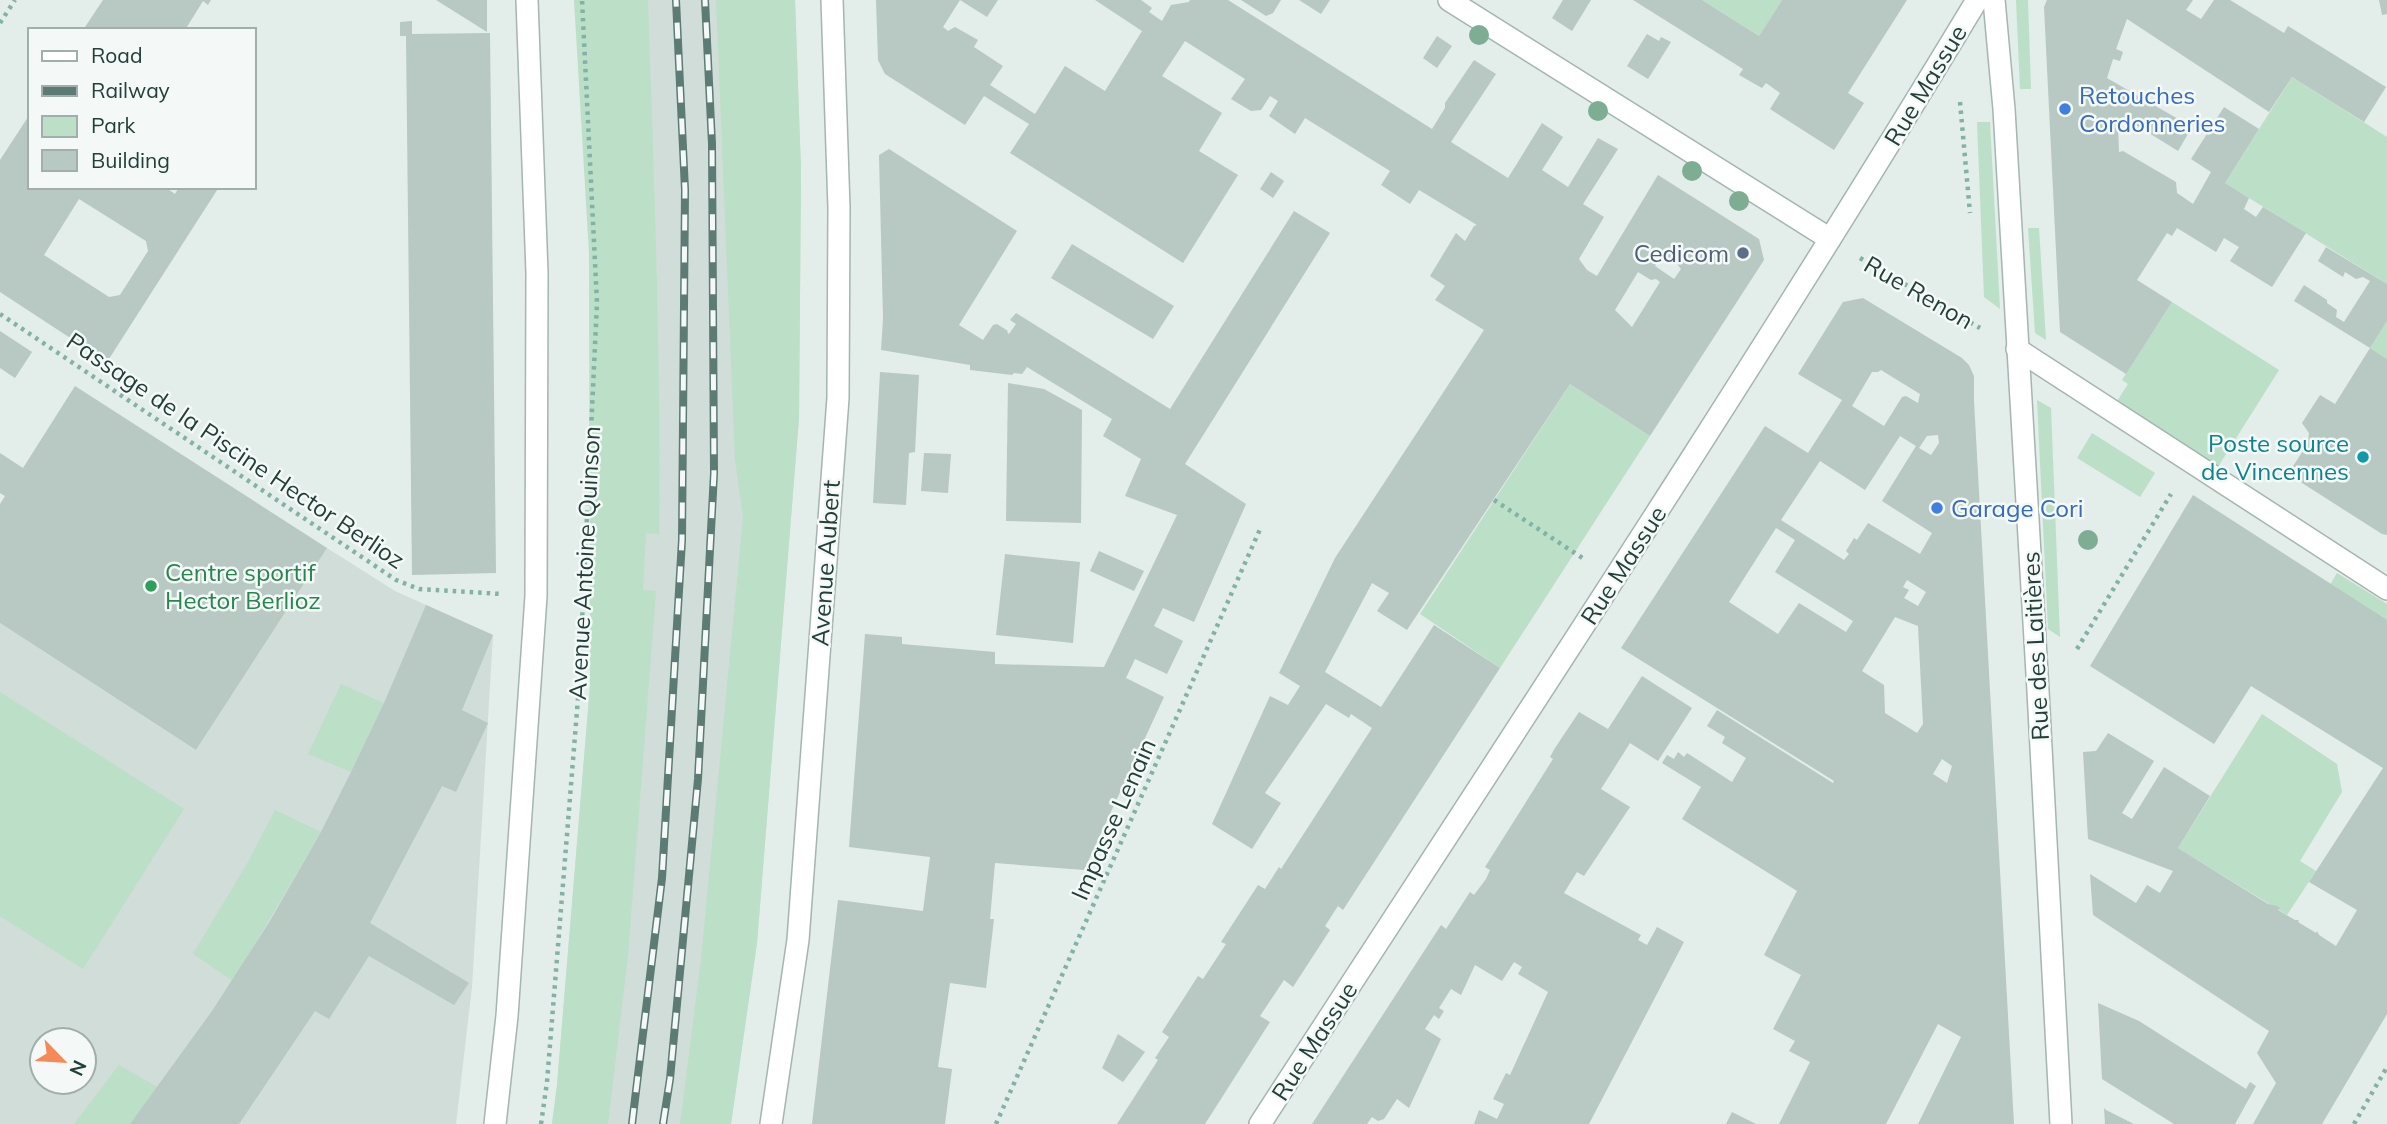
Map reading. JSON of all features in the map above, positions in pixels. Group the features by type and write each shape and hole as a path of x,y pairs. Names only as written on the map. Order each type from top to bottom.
{"street":[{"name":"Avenue Antoine Quinson","path":"495,1124 508,1002 536,596 537,273 527,0"},
{"name":"Avenue Aubert","path":"771,1124 798,940 838,398 839,208 832,0"},
{"path":"1449,0 1830,239"},
{"name":"Rue Massue","path":"1260,1124 1615,579 1977,0"},
{"name":"Rue des Laitières","path":"1994,0 2004,109 2061,1124"},
{"path":"2017,349 2387,589"}],"path":[{"path":"0,23 15,0"},
{"name":"Avenue Antoine Quinson","path":"541,1124 547,1082 579,686 597,303 582,0"},
{"name":"Rue Renon","path":"1830,239 2017,349"},
{"name":"Passage de la Piscine Hector Berlioz","path":"0,314 396,580 419,589 502,594"},
{"path":"2077,649 2190,462"},
{"path":"1494,500 1615,579"},
{"name":"Impasse Lenain","path":"996,1124 1261,527"},
{"path":"2354,1124 2387,1067"}],"shaded area":[{"path":"593,0 795,0 801,171 799,418 757,943 731,1124 552,1124 590,686 608,304"},
{"path":"327,548 395,591 493,635 472,987 456,1124 0,1124 0,623 196,750"}],"green space":[{"path":"574,0 648,0 655,200 659,534 646,533 643,590 656,591 628,956 608,1124 552,1124 590,686 589,253"},
{"path":"716,0 795,0 801,171 799,418 757,943 731,1124 680,1124 701,960 743,517 735,460"},
{"path":"1702,0 1782,0 1759,36"},
{"path":"2016,0 2028,0 2031,89 2020,89"},
{"path":"2292,77 2387,137 2387,284 2225,183"},
{"path":"1977,122 1990,122 2000,309 1984,297"},
{"path":"2028,228 2039,228 2046,340 2035,333"},
{"path":"2172,302 2279,370 2216,470 2114,406 2128,384 2122,380"},
{"path":"2387,321 2387,359 2370,348"},
{"path":"1570,384 1650,436 1500,668 1420,614"},
{"path":"2037,400 2051,408 2060,637 2048,629"},
{"path":"2092,433 2155,473 2140,497 2077,458"},
{"path":"2337,573 2387,604 2387,621 2330,585"},
{"path":"341,684 384,703 351,772 308,754"},
{"path":"0,692 184,809 83,969 0,916"},
{"path":"2262,714 2337,764 2342,792 2300,861 2316,871 2287,915 2178,848"},
{"path":"275,810 321,832 233,981 193,954 247,864"},
{"path":"119,1065 157,1087 130,1124 74,1124 98,1096"}],"building":[{"path":"103,0 211,0 208,5 203,1 186,28 84,28"},
{"path":"436,0 487,0 487,32"},
{"path":"876,0 960,0 943,27 948,31 955,27 978,40 974,47 1003,66 990,85 1035,114 1065,66 1105,91 1142,31 1095,0 1141,0 1152,8 1149,12 1162,21 1171,5 1190,0 1228,0 1432,129 1445,108 1445,103 1474,60 1496,74 1451,142 1508,178 1542,123 1563,137 1542,170 1568,187 1598,138 1618,149 1583,204 1604,217 1579,259 1587,270 1597,276 1658,175 1759,239 1764,260 1650,436 1570,384 1407,630 1377,611 1389,593 1372,583 1325,672 1381,707 1434,625 1500,668 1343,910 1338,906 1325,926 1330,930 1293,987 1284,980 1260,1016 1270,1022 1205,1124 1117,1124 1158,1060 1155,1058 1169,1037 1162,1032 1198,976 1203,979 1226,944 1221,942 1258,885 1265,889 1279,867 1281,869 1372,728 1351,714 1349,718 1326,704 1265,793 1281,803 1252,849 1212,824 1270,696 1288,705 1300,686 1279,673 1335,558 1484,330 1435,300 1445,286 1430,276 1456,233 1465,241 1477,225 1419,190 1410,204 1381,185 1390,171 1305,118 1295,134 1269,116 1278,101 1270,96 1261,110 1251,111 1231,99 1245,79 1185,41 1162,76 1222,113 1199,151 1238,175 1183,263 1010,153 1029,124 984,96 965,125 885,74 878,60","holes":["1663,254 1675,261 1681,269 1674,279 1655,266","1638,272 1660,282 1632,327 1615,310"]},
{"path":"960,0 998,0 987,17"},
{"path":"1241,0 1281,0 1273,13 1266,16"},
{"path":"1299,0 1330,0 1321,14"},
{"path":"1563,0 1591,0 1572,31 1552,18"},
{"path":"1633,0 1702,0 1759,36 1782,0 1907,0 1848,93 1864,103 1834,150 1770,109 1780,93 1766,83 1762,88 1739,75 1743,69"},
{"path":"2047,0 2193,0 2186,10 2201,19 2214,0 2230,0 2284,33 2288,26 2386,87 2364,122 2292,77 2269,112 2127,19 2116,49 2123,52 2120,61 2113,59 2107,78 2192,127 2178,151 2123,117 2118,126 2119,152 2123,151 2176,182 2177,193 2193,204 2211,172 2191,159 2224,107 2259,129 2225,183 2249,198 2244,209 2256,217 2263,207 2306,233 2272,287 2230,261 2239,247 2224,238 2216,252 2177,228 2172,236 2167,233 2137,280 2172,302 2126,374 2060,332 2044,7"},
{"path":"2379,0 2387,0 2387,14 2382,15"},
{"path":"412,21 412,34 490,33 496,573 412,575 406,36 400,36 400,22"},
{"path":"1647,34 1659,41 1661,37 1671,42 1648,79 1627,66"},
{"path":"1437,36 1452,46 1437,68 1423,58"},
{"path":"28,117 28,189 168,189 175,194 178,189 218,189 107,362 0,292 0,160","holes":["79,199 146,241 148,251 120,295 109,297 44,255"]},
{"path":"889,149 1017,231 959,325 983,340 993,325 997,324 1009,334 1016,324 1010,320 1016,313 1170,409 1294,211 1330,233 1185,464 1246,504 1194,622 1163,608 1154,626 1183,641 1167,674 1135,659 1126,678 1164,697 1084,870 995,863 990,919 994,919 986,988 950,983 938,1067 952,1069 945,1124 812,1124 838,900 923,911 930,857 849,847 865,634 902,637 902,644 995,652 995,664 1104,667 1177,515 1125,496 1141,459 1103,436 1112,419 1027,367 1022,374 1012,375 970,370 970,365 881,350 883,319 879,155"},
{"path":"1271,172 1284,181 1273,198 1260,189"},
{"path":"1072,244 1174,306 1153,339 1051,278"},
{"path":"2326,247 2387,284 2387,321 2370,348 2294,301 2304,285 2327,300 2327,303 2337,310 2336,317 2344,322 2370,281 2363,277 2356,279 2345,272 2343,277 2318,261"},
{"path":"1863,298 1962,358 1974,376 2014,1124 1918,1124 1961,1037 1938,1024 1886,1124 1779,1124 1810,1062 1789,1051 1795,1041 1773,1029 1801,975 1764,955 1797,891 1682,819 1701,787 1662,763 1667,755 1674,759 1678,752 1684,757 1687,753 1732,782 1746,758 1722,743 1725,737 1707,726 1717,710 1833,783 1834,781 1621,648 1765,426 1808,453 1842,400 1798,374 1843,302","holes":["1881,370 1920,394 1918,403 1906,396 1902,397 1884,426 1852,406 1872,372","1938,435 1939,443 1931,455 1919,448 1927,436","1900,436 1916,446 1882,501 1932,533 1920,554 1868,523 1857,540 1854,538 1844,560 1781,520 1820,461 1865,490","1776,528 1795,540 1775,572 1853,621 1846,632 1799,603 1778,634 1729,602","1907,580 1926,592 1918,606 1904,598 1909,590 1903,587","1895,617 1918,626 1923,724 1917,733 1885,713 1884,685 1862,671","1942,759 1952,766 1947,783 1933,774"]},
{"path":"0,331 32,352 15,378 0,368"},
{"name":"Poste source de Vincennes","path":"2370,348 2387,359 2387,535 2288,474 2308,443 2309,433 2302,423 2320,395 2335,404"},
{"path":"880,372 919,375 915,452 909,453 906,505 873,503"},
{"path":"1008,383 1044,389 1082,410 1081,523 1006,521"},
{"name":"Centre sportif Hector Berlioz","path":"75,386 327,548 196,750 0,623 0,504 5,496 0,493 0,453 23,468"},
{"path":"924,453 951,454 948,493 921,491"},
{"path":"2193,495 2387,620 2387,1014 2322,1124 2253,1124 2276,1083 2257,1053 2269,1031 2093,915 2090,874 2136,903 2147,885 2160,893 2173,871 2088,839 2083,752 2096,751 2108,733 2154,761 2122,813 2132,819 2164,767 2210,796 2178,848 2268,904 2277,906 2280,908 2278,910 2299,920 2298,922 2316,933 2317,931 2336,946 2357,910 2309,882 2383,768 2251,686 2214,744 2090,666"},
{"path":"1099,551 1144,571 1134,591 1090,571"},
{"path":"1005,554 1080,562 1073,643 996,635"},
{"path":"426,605 493,635 462,710 488,723 456,792 442,786 370,923 469,983 454,1005 369,956 329,1019 315,1011 239,1124 130,1124 212,1011 270,921 321,832 384,703"},
{"path":"1642,676 1692,708 1658,761 1630,743 1601,789 1630,807 1584,876 1577,872 1564,893 1641,935 1638,940 1647,945 1657,927 1684,942 1589,1124 1474,1124 1479,1110 1497,1119 1504,1104 1493,1099 1506,1073 1510,1075 1548,992 1518,974 1522,967 1514,962 1502,981 1475,965 1461,995 1451,989 1439,1008 1444,1011 1439,1019 1434,1015 1425,1029 1441,1039 1409,1108 1397,1099 1384,1119 1378,1121 1372,1117 1367,1124 1312,1124 1441,925 1446,929 1470,892 1474,895 1486,879 1490,870 1485,867 1553,759 1550,757 1579,712 1608,729"},
{"path":"2098,1003 2139,1021 2246,1089 2250,1082 2256,1086 2235,1124 2174,1124 2102,1079"},
{"path":"1118,1034 1145,1052 1123,1082 1102,1068"},
{"path":"2104,1108 2106,1110 2134,1124 2105,1124"},
{"path":"1732,1112 1756,1124 1726,1124"}],"railway":[{"path":"632,1124 662,878 682,540 685,190 676,0"},
{"path":"663,1124 670,1079 698,779 714,473 712,144 705,0"}],"place":[{"name":"Retouches Cordonneries","path":"2065,109"},
{"name":"Cedicom","path":"1743,253"},
{"name":"Poste source de Vincennes","path":"2363,457"},
{"name":"Garage Cori","path":"1937,508"},
{"name":"Centre sportif Hector Berlioz","path":"151,586"}]}
